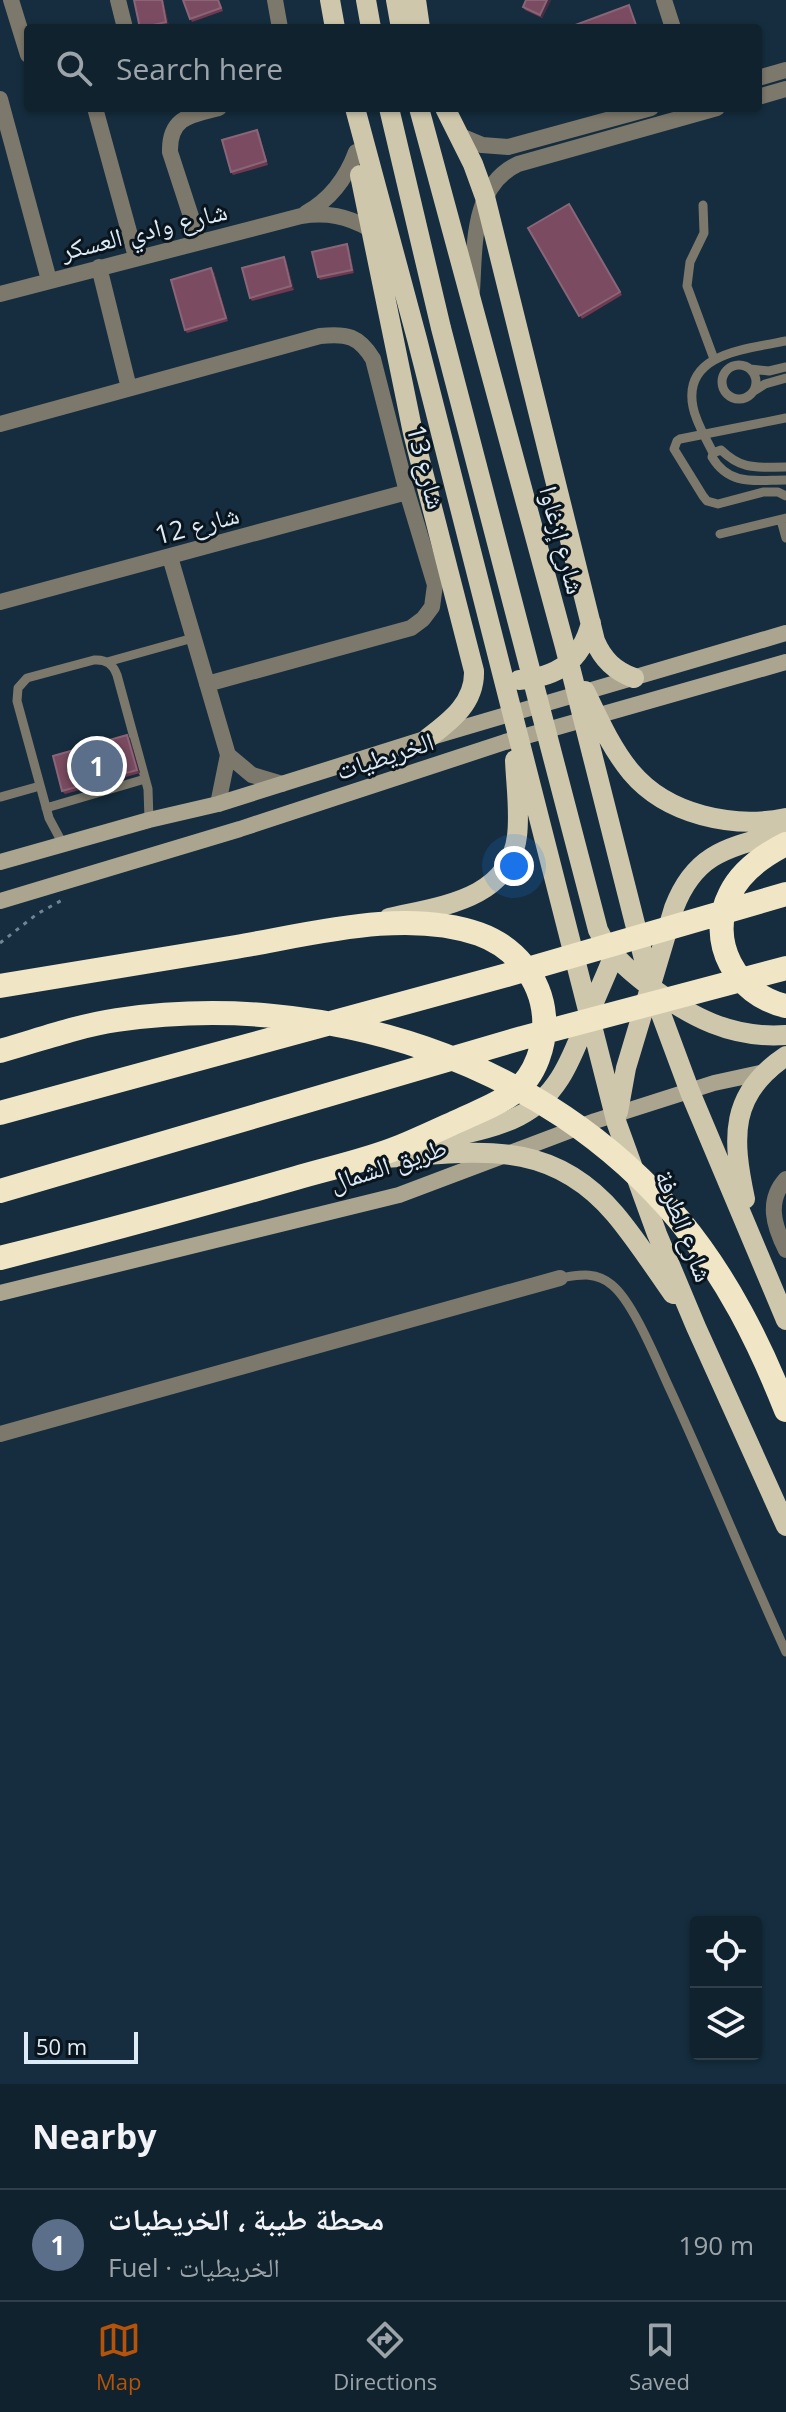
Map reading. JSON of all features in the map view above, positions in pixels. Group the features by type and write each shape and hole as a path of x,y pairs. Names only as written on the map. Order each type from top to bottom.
{"highway":[{"path":"786,844 741,878 725,905 721,929 728,960 745,985 764,998 786,1006"},
{"path":"0,1113 507,975 786,894"},
{"path":"0,986 354,926 429,925 482,935 505,948 532,977 542,1003 544,1022 543,1042 528,1077 515,1091 495,1104 395,1149 142,1222 0,1258"},
{"path":"0,1191 522,1038 786,968"},
{"path":"0,1051 116,1020 185,1013 243,1013 355,1027 408,1041 488,1073 567,1119 614,1155 679,1220 732,1294 754,1334 786,1410"}],"main road":[{"path":"330,0 334,24"},
{"path":"366,0 370,24"},
{"path":"396,0 400,24"},
{"path":"416,0 419,24"},
{"path":"353,112 356,152 370,229 413,433 474,671 471,694 461,709 428,738"},
{"path":"354,112 417,339 513,720 517,834 511,859 485,890 460,900 354,926"},
{"path":"390,112 441,328 601,937 614,956 681,1009 717,1027 753,1035 786,1035"},
{"name":"شارع إزغاوا","path":"420,112 565,647 651,987"},
{"path":"447,112 473,164 485,197 595,641 614,668 634,678"},
{"path":"469,652 490,673 502,679 538,678 557,671 571,660 584,645 591,623"},
{"name":"الخريطيات","path":"0,862 218,804 428,738 786,633"},
{"path":"565,647 607,735 629,770 649,789 682,808 710,817 748,822 786,818"},
{"name":"الخريطيات","path":"0,901 240,829 505,742 786,662"},
{"name":"شارع الطرفة","path":"513,720 617,1124 657,1234 696,1327 786,1526"},
{"path":"617,1124 623,1078 678,900 695,870 727,849 786,832"},
{"path":"395,1149 510,1121 546,1097 561,1079 614,956 623,926 619,860"},
{"path":"651,987 690,1092 783,1312"},
{"path":"753,1242 738,1161 738,1122 745,1099 755,1083 786,1056"},
{"name":"طريق الشمال","path":"0,1293 399,1195 595,1121 714,1083 786,1069"},
{"path":"362,1159 504,1154 559,1167 581,1181 615,1214 696,1327"}],"street":[{"path":"11,0 24,42"},
{"path":"118,0 124,24"},
{"path":"275,0 279,24"},
{"path":"664,0 672,24"},
{"path":"762,77 786,70"},
{"path":"762,96 786,89"},
{"path":"0,99 49,280"},
{"path":"96,112 136,257"},
{"path":"199,241 170,152 170,141 176,126 186,117 204,112"},
{"path":"474,313 475,245 485,197 495,180 509,168 550,146 640,112"},
{"path":"458,135 495,147 550,146 697,112"},
{"name":"شارع وادي العسكر","path":"301,216 323,202 341,183 356,152"},
{"name":"شارع وادي العسكر","path":"0,294 301,216 329,214 356,221 370,229"},
{"path":"99,267 129,388"},
{"name":"شارع 13","path":"0,424 320,336 339,334 364,344 373,359 435,585 434,600 423,619 411,628 207,684"},
{"name":"شارع 12","path":"0,602 407,492"},
{"path":"170,557 228,755 218,804"},
{"path":"228,755 252,775 282,784"},
{"path":"786,1179 776,1194 773,1215 786,1250"},
{"path":"0,1434 560,1278"}],"lane":[{"path":"703,205 704,233 690,262 687,286 714,359"},
{"path":"786,341 723,354 714,359 699,374 692,394 695,415 713,453 712,457 721,470 732,478 786,480"},
{"path":"786,367 769,371 734,366 725,374 722,385 728,395 739,399 765,384 786,378"},
{"path":"750,369 756,380 754,391"},
{"path":"786,418 680,439 674,449 707,501 718,504 771,491 786,496"},
{"path":"713,453 721,450 732,461 744,466 786,467"},
{"path":"720,534 784,519 786,537"},
{"path":"107,662 193,638"},
{"path":"64,846 46,808 17,701 18,688 27,678 94,660 112,665 145,779 149,820"},
{"path":"46,808 145,779"},
{"path":"1,797 40,786"},
{"path":"560,1278 585,1274 601,1277 615,1287 629,1308 652,1349 786,1652"}],"building":[{"path":"134,0 162,0 166,22 139,24"},
{"path":"183,0 218,0 221,8 190,19"},
{"path":"526,0 547,0 540,15 523,7"},
{"path":"629,5 636,24 578,24"},
{"path":"257,130 266,161 231,172 222,140"},
{"path":"569,204 620,292 579,316 528,228"},
{"path":"347,244 352,270 318,277 312,252"},
{"path":"284,257 291,286 250,298 242,268"},
{"path":"211,268 226,318 185,330 171,280"},
{"path":"127,735 137,770 62,791 53,756"}],"place":[{"name":"محطة طيبة ، الخريطيات","path":"97,766"}]}
